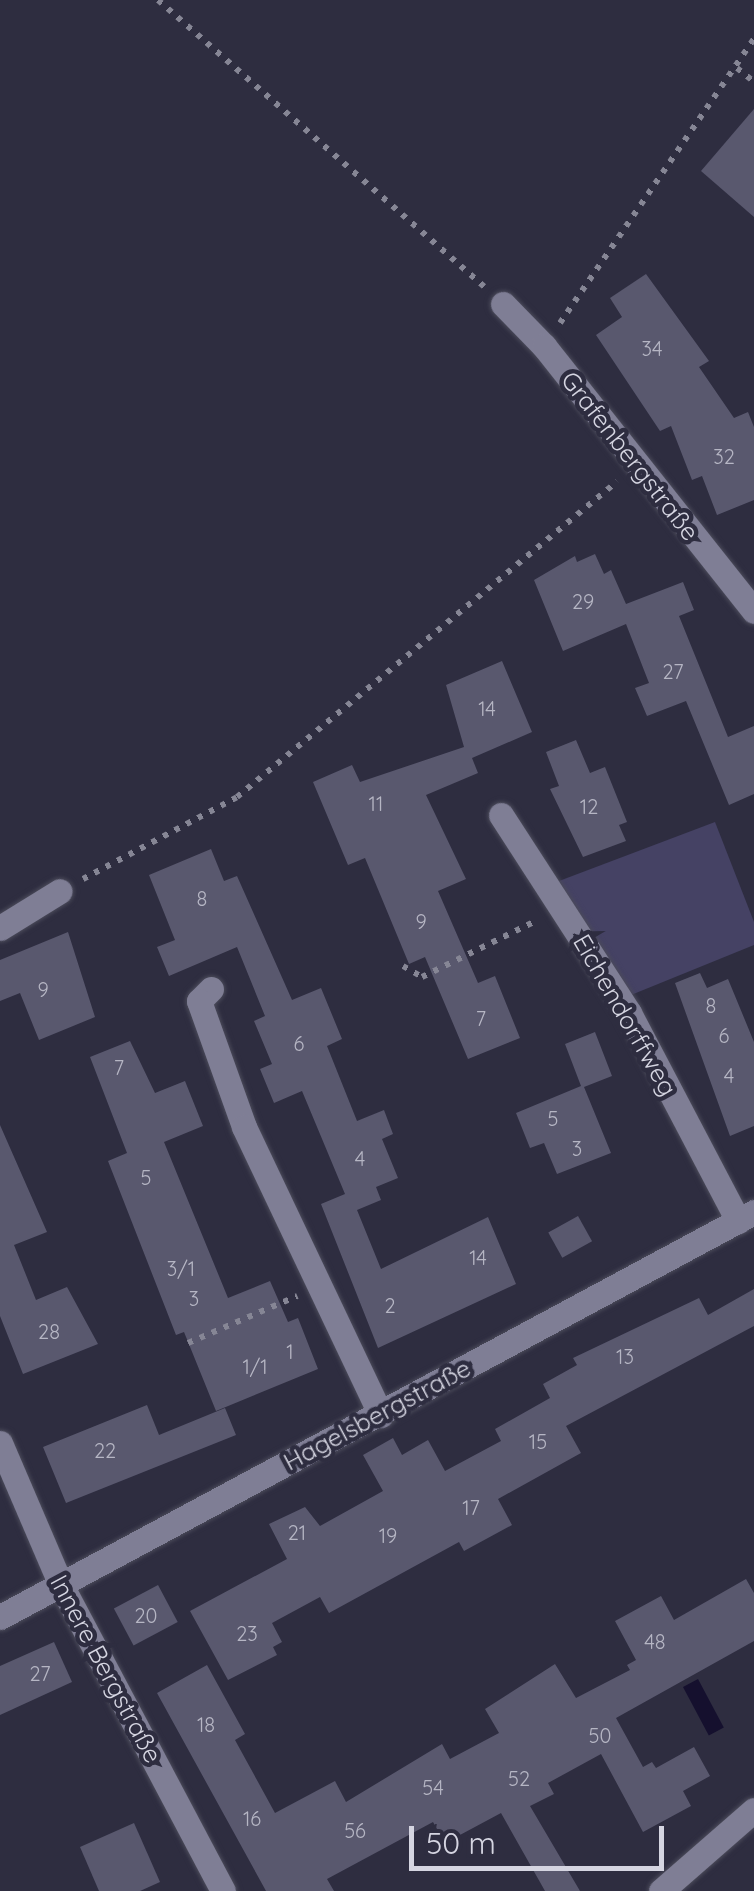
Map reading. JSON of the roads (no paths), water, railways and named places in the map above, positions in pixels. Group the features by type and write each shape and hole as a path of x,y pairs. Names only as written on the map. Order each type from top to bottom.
{"street":[{"name":"Grafenbergstraße","path":"503,304 544,346 754,611"},
{"name":"Eichendorffweg","path":"501,815 629,1013 746,1217"},
{"path":"0,928 60,891"},
{"path":"211,989 199,1001 244,1127 316,1288 381,1415"},
{"name":"Hagelsbergstraße","path":"0,1616 746,1217"},
{"name":"Innere Bergstraße","path":"0,1443 60,1583 223,1891"},
{"path":"661,1891 754,1810"}]}
